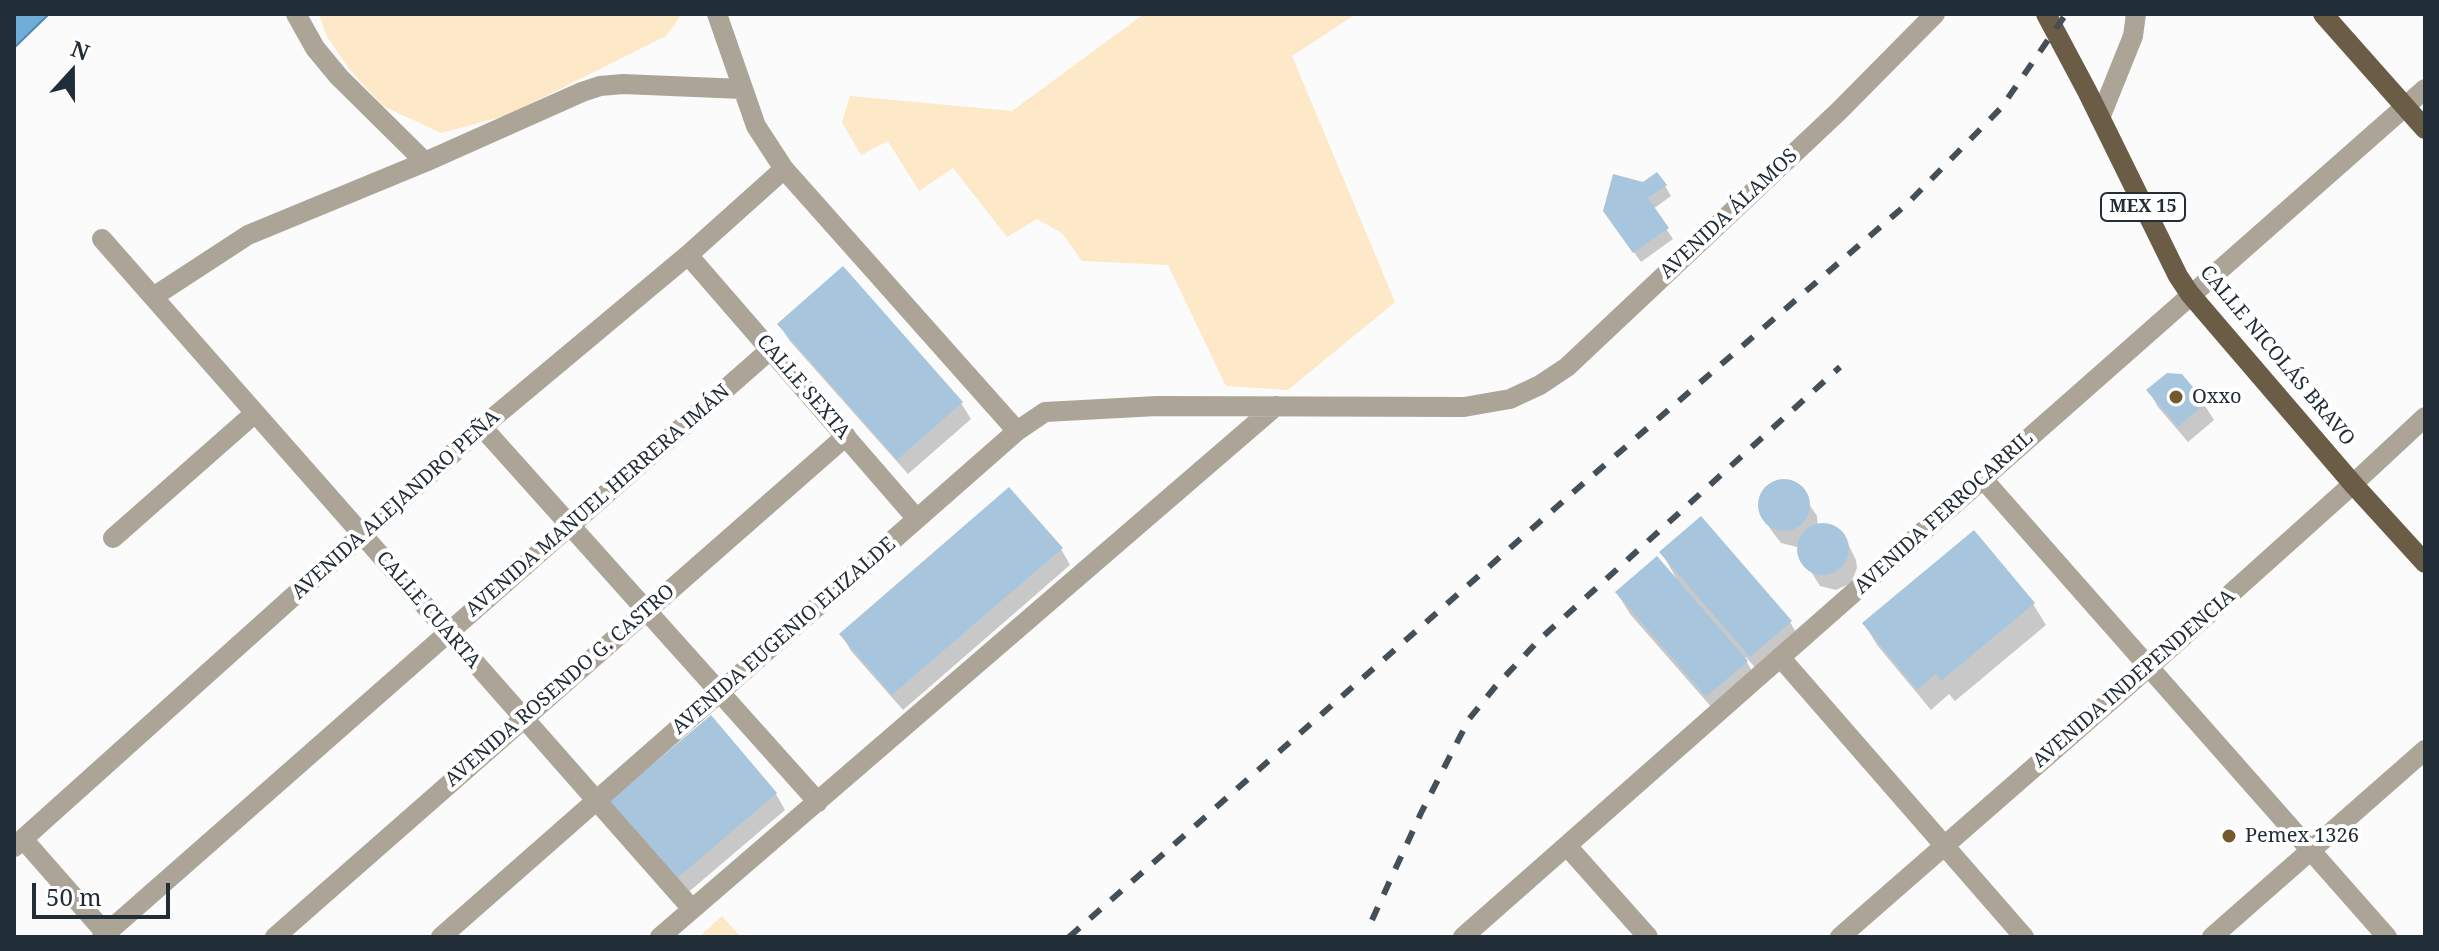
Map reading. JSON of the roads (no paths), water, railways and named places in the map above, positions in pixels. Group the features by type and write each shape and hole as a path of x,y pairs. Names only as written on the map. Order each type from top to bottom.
{"main road":[{"name":"MEX 15","path":"2046,14 2100,118"},
{"path":"2323,14 2425,129"},
{"name":"CALLE NICOLÁS BRAVO","path":"2100,118 2178,276 2190,294 2425,563"}],"street":[{"path":"296,14 315,48 339,77 425,162"},
{"path":"717,14 763,140 784,169 1017,431"},
{"name":"AVENIDA ÁLAMOS","path":"1276,406 1464,407 1510,399 1540,385 1567,367 1839,111 1935,14"},
{"path":"2100,118 2133,36 2136,14"},
{"path":"153,297 248,235 600,86 742,89"},
{"name":"AVENIDA FERROCARRIL","path":"1463,937 2425,89"},
{"name":"AVENIDA ALEJANDRO PEÑA","path":"19,843 482,427 688,255 784,169"},
{"name":"CALLE CUARTA","path":"102,239 692,909"},
{"name":"CALLE SEXTA","path":"688,255 917,519"},
{"name":"AVENIDA MANUEL HERRERA IMÁN","path":"106,936 770,350"},
{"name":"AVENIDA EUGENIO ELIZALDE","path":"441,937 1017,431 1045,412 1157,406 1276,406"},
{"path":"660,937 1276,406"},
{"path":"113,538 255,413"},
{"name":"AVENIDA INDEPENDENCIA","path":"1840,937 2149,667 2425,417"},
{"path":"482,427 818,802"},
{"name":"AVENIDA ROSENDO G. CASTRO","path":"275,937 846,436"},
{"path":"1983,479 2387,937"},
{"path":"1780,657 2024,937"},
{"path":"2212,937 2425,750"},
{"path":"19,843 106,936"},
{"path":"1567,846 1648,937"}],"water":[{"path":"14,14 49,14 14,48"}],"railway":[{"path":"1069,937 1585,482 1908,203 2001,108 2066,14"},
{"path":"1372,920 1469,719 1495,687 1539,640 1840,367"}],"place":[{"name":"Oxxo","path":"2176,397"},
{"name":"Pemex 1326","path":"2229,836"}]}
